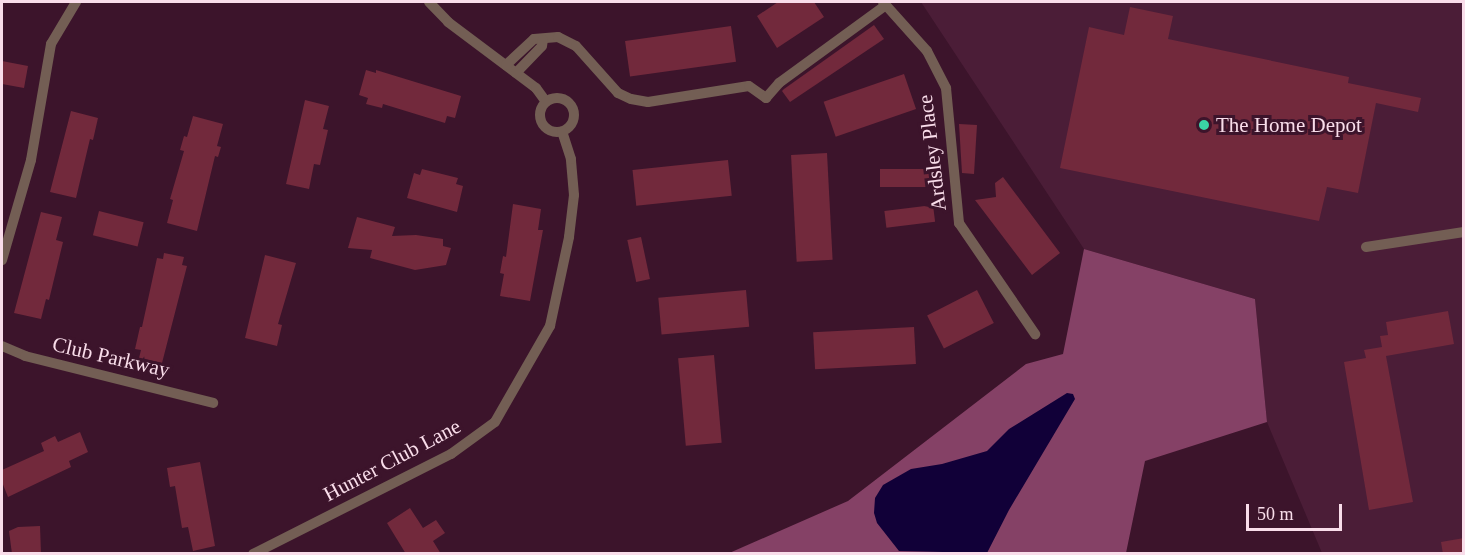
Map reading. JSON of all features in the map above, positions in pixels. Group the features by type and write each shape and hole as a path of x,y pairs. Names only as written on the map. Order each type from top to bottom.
{"street":[{"path":"2,260 31,160 51,44 76,2"},
{"path":"429,2 448,22 536,88 546,102"},
{"path":"506,65 534,39 558,37 576,46 618,93 631,99 648,102 749,86 766,98 779,83 884,3"},
{"name":"Ardsley Place","path":"884,3 927,51 946,88 959,223 1035,334"},
{"path":"516,73 542,46 543,40"},
{"path":"562,98 573,106 574,120 562,131 551,132 541,123 540,109 549,99 562,98"},
{"name":"Hunter Club Lane","path":"253,554 451,454 495,422 550,326 569,237 574,195 571,159 562,131"},
{"path":"1365,247 1464,232"},
{"name":"Club Parkway","path":"2,346 25,357 213,403"}],"shaded area":[{"path":"921,2 1463,2 1463,553 1322,553 1267,422 1255,299 1084,249"},
{"path":"1084,249 1255,299 1267,422 1145,461 1126,553 727,554 848,501 1026,364 1063,354"},
{"path":"1067,393 1073,394 1075,399 1009,510 987,553 899,551 877,523 874,513 875,498 883,485 911,469 942,464 987,451 1009,429"}],"building":[{"path":"778,2 814,2 824,17 777,48 757,16"},
{"name":"The Home Depot","path":"1130,7 1173,16 1168,39 1349,77 1348,83 1421,98 1418,112 1376,103 1358,193 1327,187 1319,221 1060,168 1089,27 1124,35"},
{"path":"874,25 884,39 790,102 782,91 784,89"},
{"path":"731,26 736,62 630,77 625,41"},
{"path":"2,61 28,66 24,88 2,84"},
{"path":"366,70 376,73 376,70 461,96 455,118 447,116 445,123 383,104 382,108 366,104 368,98 359,95"},
{"path":"904,74 916,109 836,137 824,102"},
{"path":"305,100 329,106 323,129 328,130 320,165 314,164 309,189 286,184"},
{"path":"71,111 98,118 93,140 90,139 76,198 50,192"},
{"path":"193,116 223,124 217,146 221,147 218,157 215,156 197,231 167,223 173,200 170,199 184,151 180,150 184,136 187,137"},
{"path":"959,124 977,125 974,174 962,173"},
{"path":"827,153 833,260 797,262 791,155"},
{"path":"728,160 732,196 636,206 633,170"},
{"path":"422,169 458,178 456,184 463,186 457,212 407,198 414,173 420,175"},
{"path":"880,169 929,169 929,187 880,187"},
{"path":"1003,177 1060,253 1032,275 975,200 996,197 995,183"},
{"path":"513,204 541,209 538,230 543,230 530,301 500,296 504,274 500,273 503,256 506,257"},
{"path":"933,205 935,222 886,228 884,211"},
{"path":"99,211 144,222 138,246 93,235"},
{"path":"41,212 62,217 56,240 63,242 49,300 46,299 41,319 14,313"},
{"path":"357,217 395,227 392,236 416,235 443,239 443,246 451,248 446,265 415,270 370,258 372,250 348,248"},
{"path":"641,237 650,279 636,282 627,240"},
{"path":"164,253 184,257 182,265 187,266 162,363 139,358 141,350 135,349 157,258 163,259"},
{"path":"265,255 296,263 278,324 282,325 277,346 245,338"},
{"path":"746,290 749,327 662,335 658,298"},
{"path":"977,290 994,323 944,348 927,315"},
{"path":"1448,311 1454,344 1386,356 1413,502 1369,510 1344,362 1366,358 1364,350 1382,347 1380,336 1388,335 1386,322"},
{"path":"914,327 916,364 815,369 813,332"},
{"path":"714,355 722,443 686,446 678,358"},
{"path":"80,432 88,452 69,461 71,467 8,497 2,482 2,470 44,451 41,443 55,436 58,442"},
{"path":"200,462 215,546 193,551 188,527 182,528 175,486 170,487 167,468"},
{"path":"410,508 423,528 436,520 445,533 433,541 441,554 406,554 387,523"},
{"path":"40,526 41,554 12,554 9,531 18,527"},
{"path":"1464,538 1464,554 1443,554 1441,542"}],"place":[{"name":"The Home Depot","path":"1204,125"}]}
